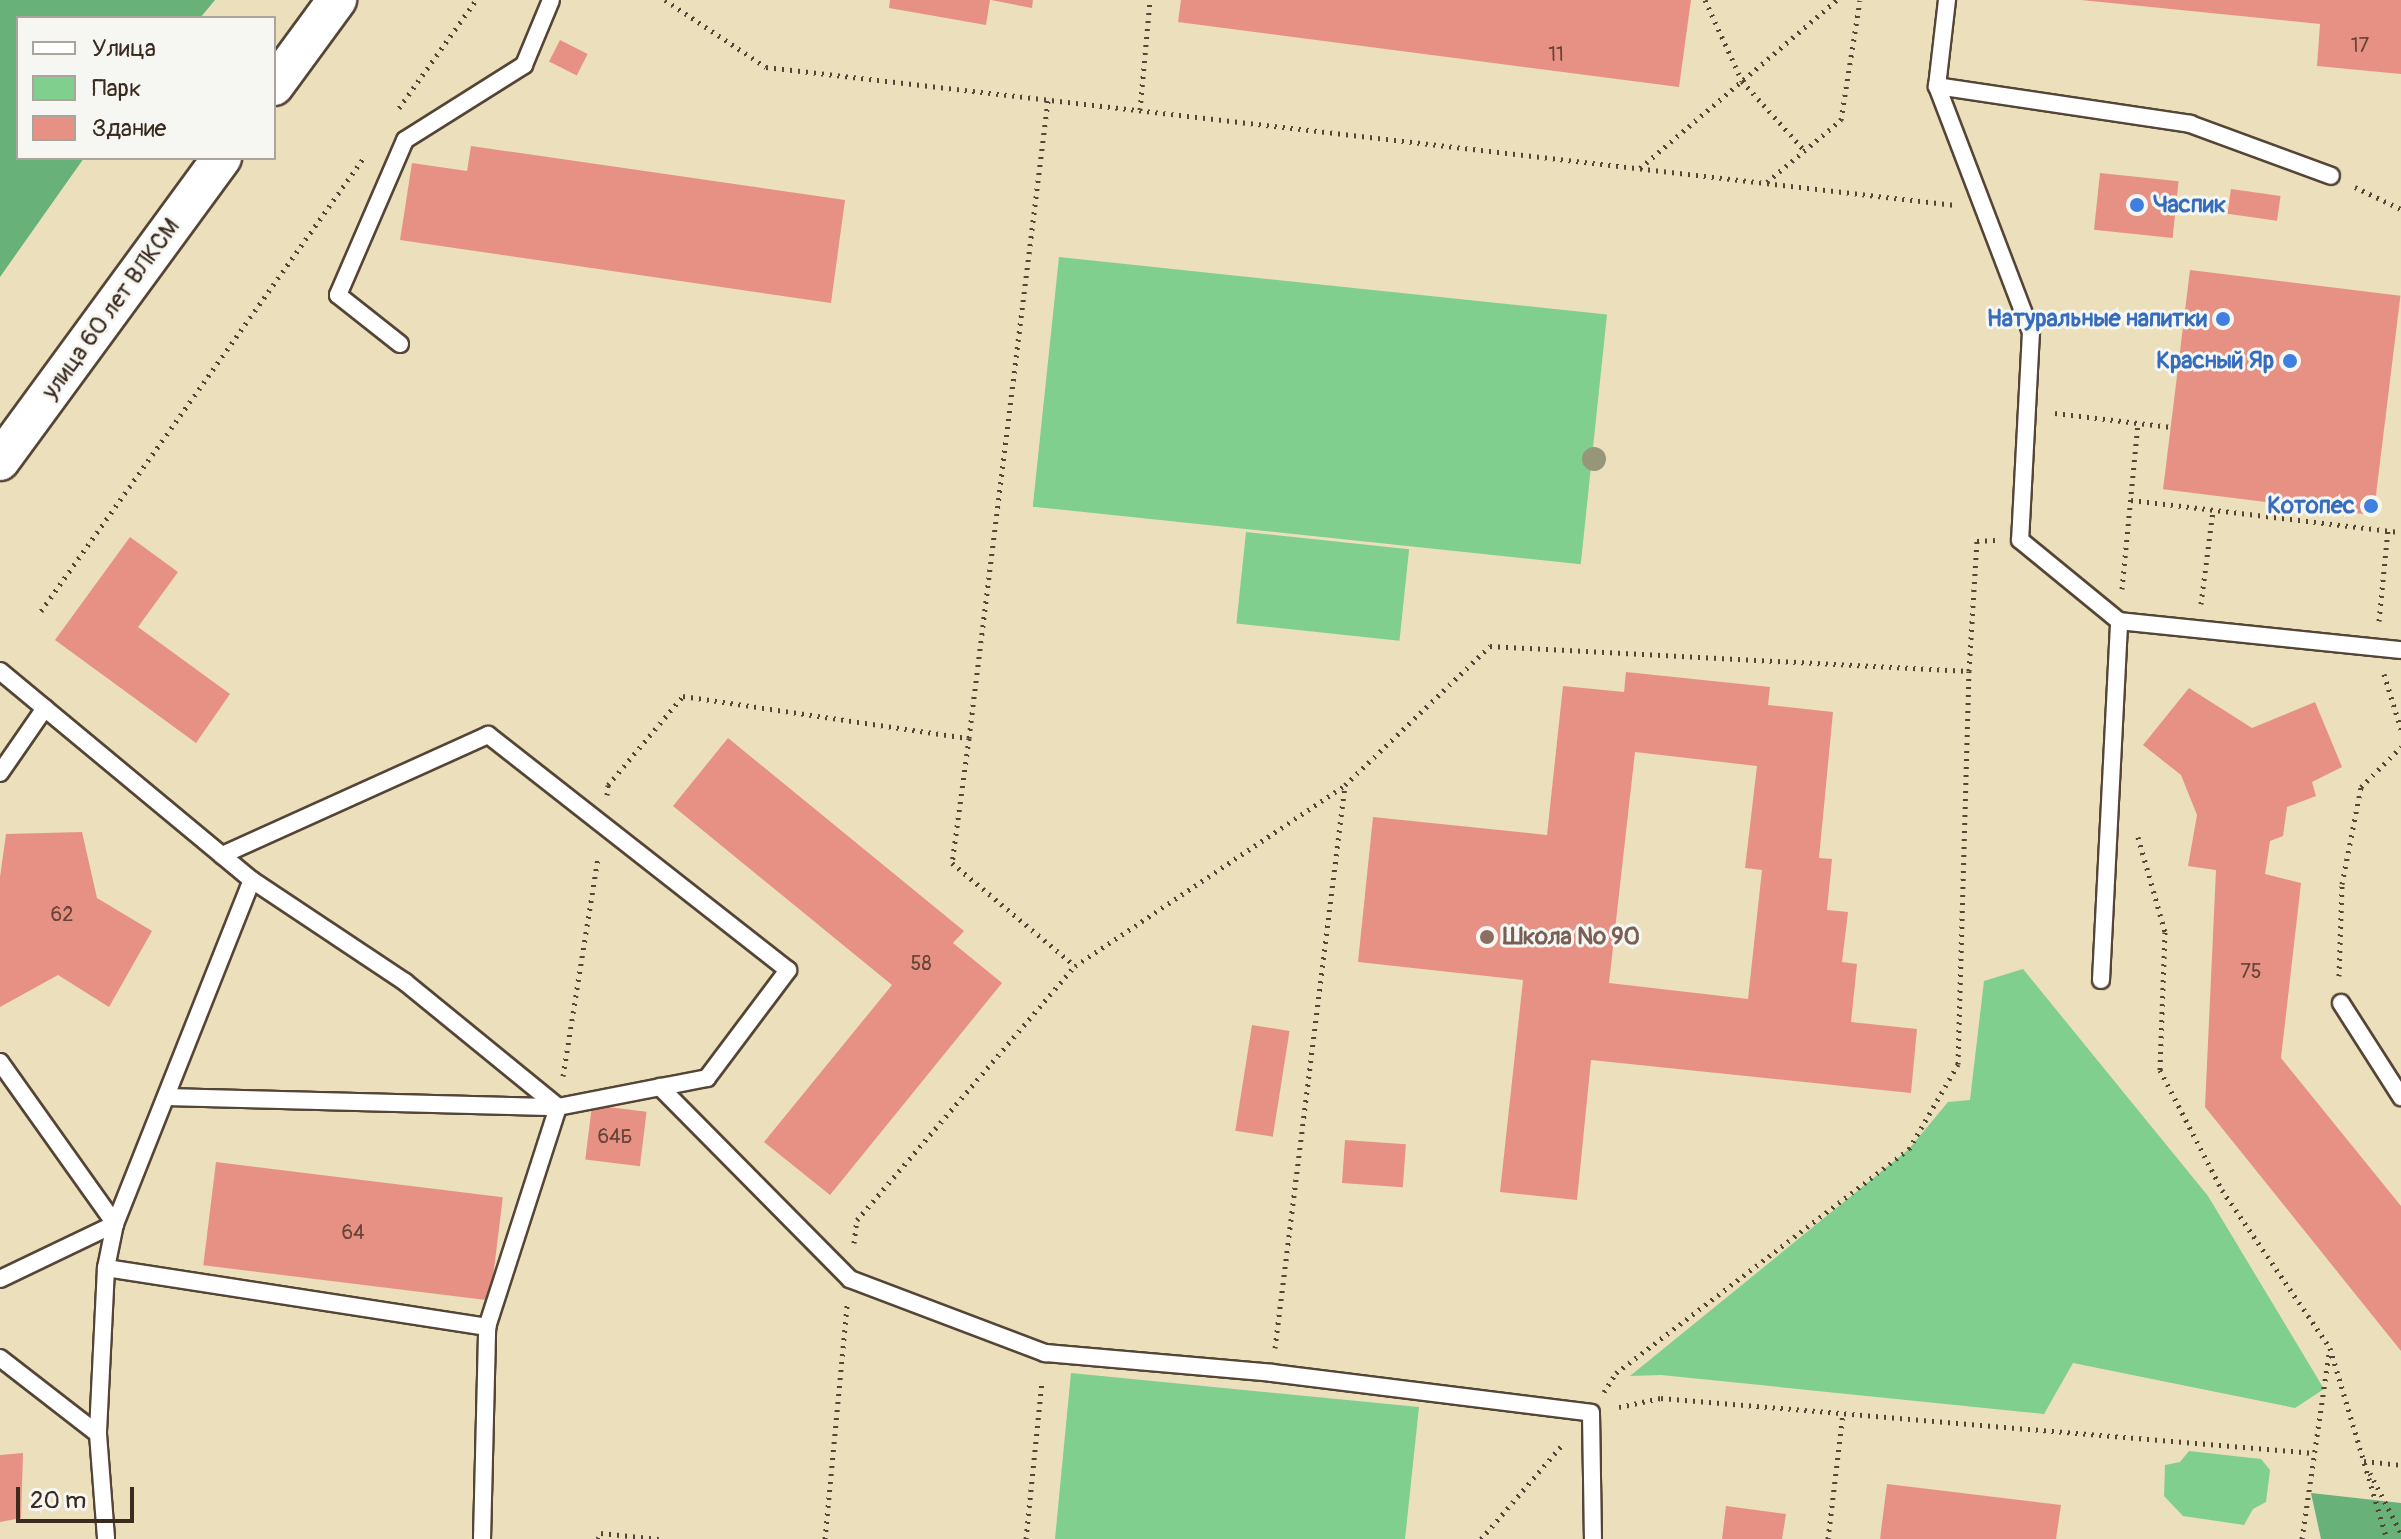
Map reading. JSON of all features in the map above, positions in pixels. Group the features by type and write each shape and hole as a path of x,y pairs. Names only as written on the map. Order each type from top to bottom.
{"street":[{"path":"276,83 337,0"},
{"name":"улица 60 лет ВЛКСМ","path":"0,461 221,160"}],"lane":[{"path":"400,344 338,295 405,140 524,65 551,0"},
{"path":"1947,0 1937,86 2031,332 2020,540 2119,621 2401,650"},
{"path":"1937,86 2190,124 2331,176"},
{"path":"2101,980 2119,621"},
{"path":"0,671 252,880 405,982 558,1107"},
{"path":"0,773 45,708"},
{"path":"166,1097 558,1107 707,1078 788,970 488,735 222,855"},
{"path":"106,1539 98,1434 106,1268 115,1224 252,880"},
{"path":"2341,1003 2401,1097"},
{"path":"0,1062 115,1224"},
{"path":"660,1087 850,1279 1045,1353 1272,1373 1591,1413 1593,1539"},
{"path":"482,1539 487,1327 558,1107"},
{"path":"0,1279 115,1224"},
{"path":"106,1268 487,1327"},
{"path":"0,1358 98,1434"}],"path":[{"path":"393,117 476,0"},
{"path":"665,0 766,67 1983,208"},
{"path":"1140,110 1150,0"},
{"path":"1705,0 1742,81 1805,151"},
{"path":"1639,168 1837,0"},
{"path":"1766,183 1841,120 1860,0"},
{"path":"1048,100 952,863 1075,966"},
{"path":"41,611 374,143"},
{"path":"2331,176 2401,209"},
{"path":"2026,409 2171,427"},
{"path":"2119,621 2138,423"},
{"path":"2131,500 2401,532"},
{"path":"2198,629 2213,510"},
{"path":"1481,1539 1591,1413 1616,1373 1909,1149 1958,1064 1969,671 1977,541 2020,540"},
{"path":"825,1539 857,1220 1075,966 1345,785 1490,646 1969,671"},
{"path":"558,1107 608,785 683,696 969,738"},
{"path":"2341,1003 2342,884 2361,787 2401,747"},
{"path":"1272,1373 1345,785"},
{"path":"2137,832 2165,932 2160,1070 2222,1190 2330,1348 2387,1539"},
{"path":"2302,1539 2330,1348"},
{"path":"1026,1539 1045,1353"},
{"path":"1591,1413 1661,1398 2314,1453"},
{"path":"1828,1539 1843,1413"},
{"path":"2364,1461 2401,1465"},
{"path":"2364,1461 2401,1533"},
{"path":"598,1539 601,1533 659,1539"}],"green space":[{"path":"0,0 215,0 202,16 16,16 16,160 83,160 0,277"},
{"path":"1059,257 1607,315 1581,564 1033,507"},
{"path":"1246,532 1409,549 1399,641 1236,623"},
{"path":"2023,969 2208,1196 2324,1389 2295,1408 2073,1363 2044,1414 1661,1375 1630,1376 1909,1149 1948,1102 1970,1100 1984,981"},
{"path":"1071,1373 1419,1407 1405,1539 1055,1539"},
{"path":"2189,1451 2261,1459 2270,1470 2266,1502 2253,1509 2244,1525 2183,1516 2164,1496 2165,1465 2180,1462"},
{"path":"2311,1493 2401,1503 2401,1539 2321,1539"}],"building":[{"path":"890,0 990,0 986,25 889,8"},
{"path":"991,0 1033,0 1032,8"},
{"path":"1181,0 1691,0 1679,87 1178,22"},
{"path":"2081,0 2401,0 2401,74 2317,66 2320,24"},
{"path":"560,40 588,54 577,75 549,61"},
{"path":"471,146 845,200 831,303 400,240 412,163 467,171"},
{"name":"Часпик","path":"2100,173 2179,181 2173,238 2094,230"},
{"path":"2231,189 2281,196 2277,221 2228,214"},
{"name":"Красный Яр","path":"2190,270 2400,296 2373,515 2163,489"},
{"path":"130,537 178,572 138,627 230,694 196,743 55,640"},
{"name":"Школа № 90","path":"1626,672 1770,687 1768,705 1833,712 1819,858 1832,859 1827,910 1848,912 1842,962 1857,964 1851,1022 1917,1029 1911,1093 1591,1060 1577,1200 1500,1192 1523,980 1358,962 1373,817 1547,835 1563,686 1624,692","holes":["1635,752 1757,766 1745,868 1762,870 1748,999 1609,983"]},
{"path":"2189,688 2252,728 2315,702 2342,767 2312,782 2316,796 2287,807 2283,836 2270,841 2265,874 2301,883 2281,1058 2401,1206 2401,1351 2205,1107 2216,870 2188,866 2197,815 2181,775 2143,745"},
{"path":"728,738 964,931 953,943 1002,983 830,1195 764,1142 892,985 673,806"},
{"path":"82,832 97,898 152,931 109,1007 58,975 0,1007 0,877 6,834"},
{"path":"1252,1025 1290,1031 1273,1137 1235,1131"},
{"path":"592,1105 647,1112 640,1166 585,1160"},
{"path":"1345,1140 1406,1144 1403,1187 1342,1183"},
{"path":"216,1162 503,1197 490,1300 203,1265"},
{"path":"23,1453 21,1518 0,1522 0,1455"},
{"path":"1887,1484 2061,1505 2056,1539 1880,1539"},
{"path":"1726,1506 1786,1514 1782,1539 1722,1539"}],"place":[{"name":"Часпик","path":"2137,205"},
{"name":"Натуральные напитки","path":"2223,319"},
{"name":"Красный Яр","path":"2290,361"},
{"name":"Котопес","path":"2371,506"},
{"name":"Школа № 90","path":"1487,937"}]}
